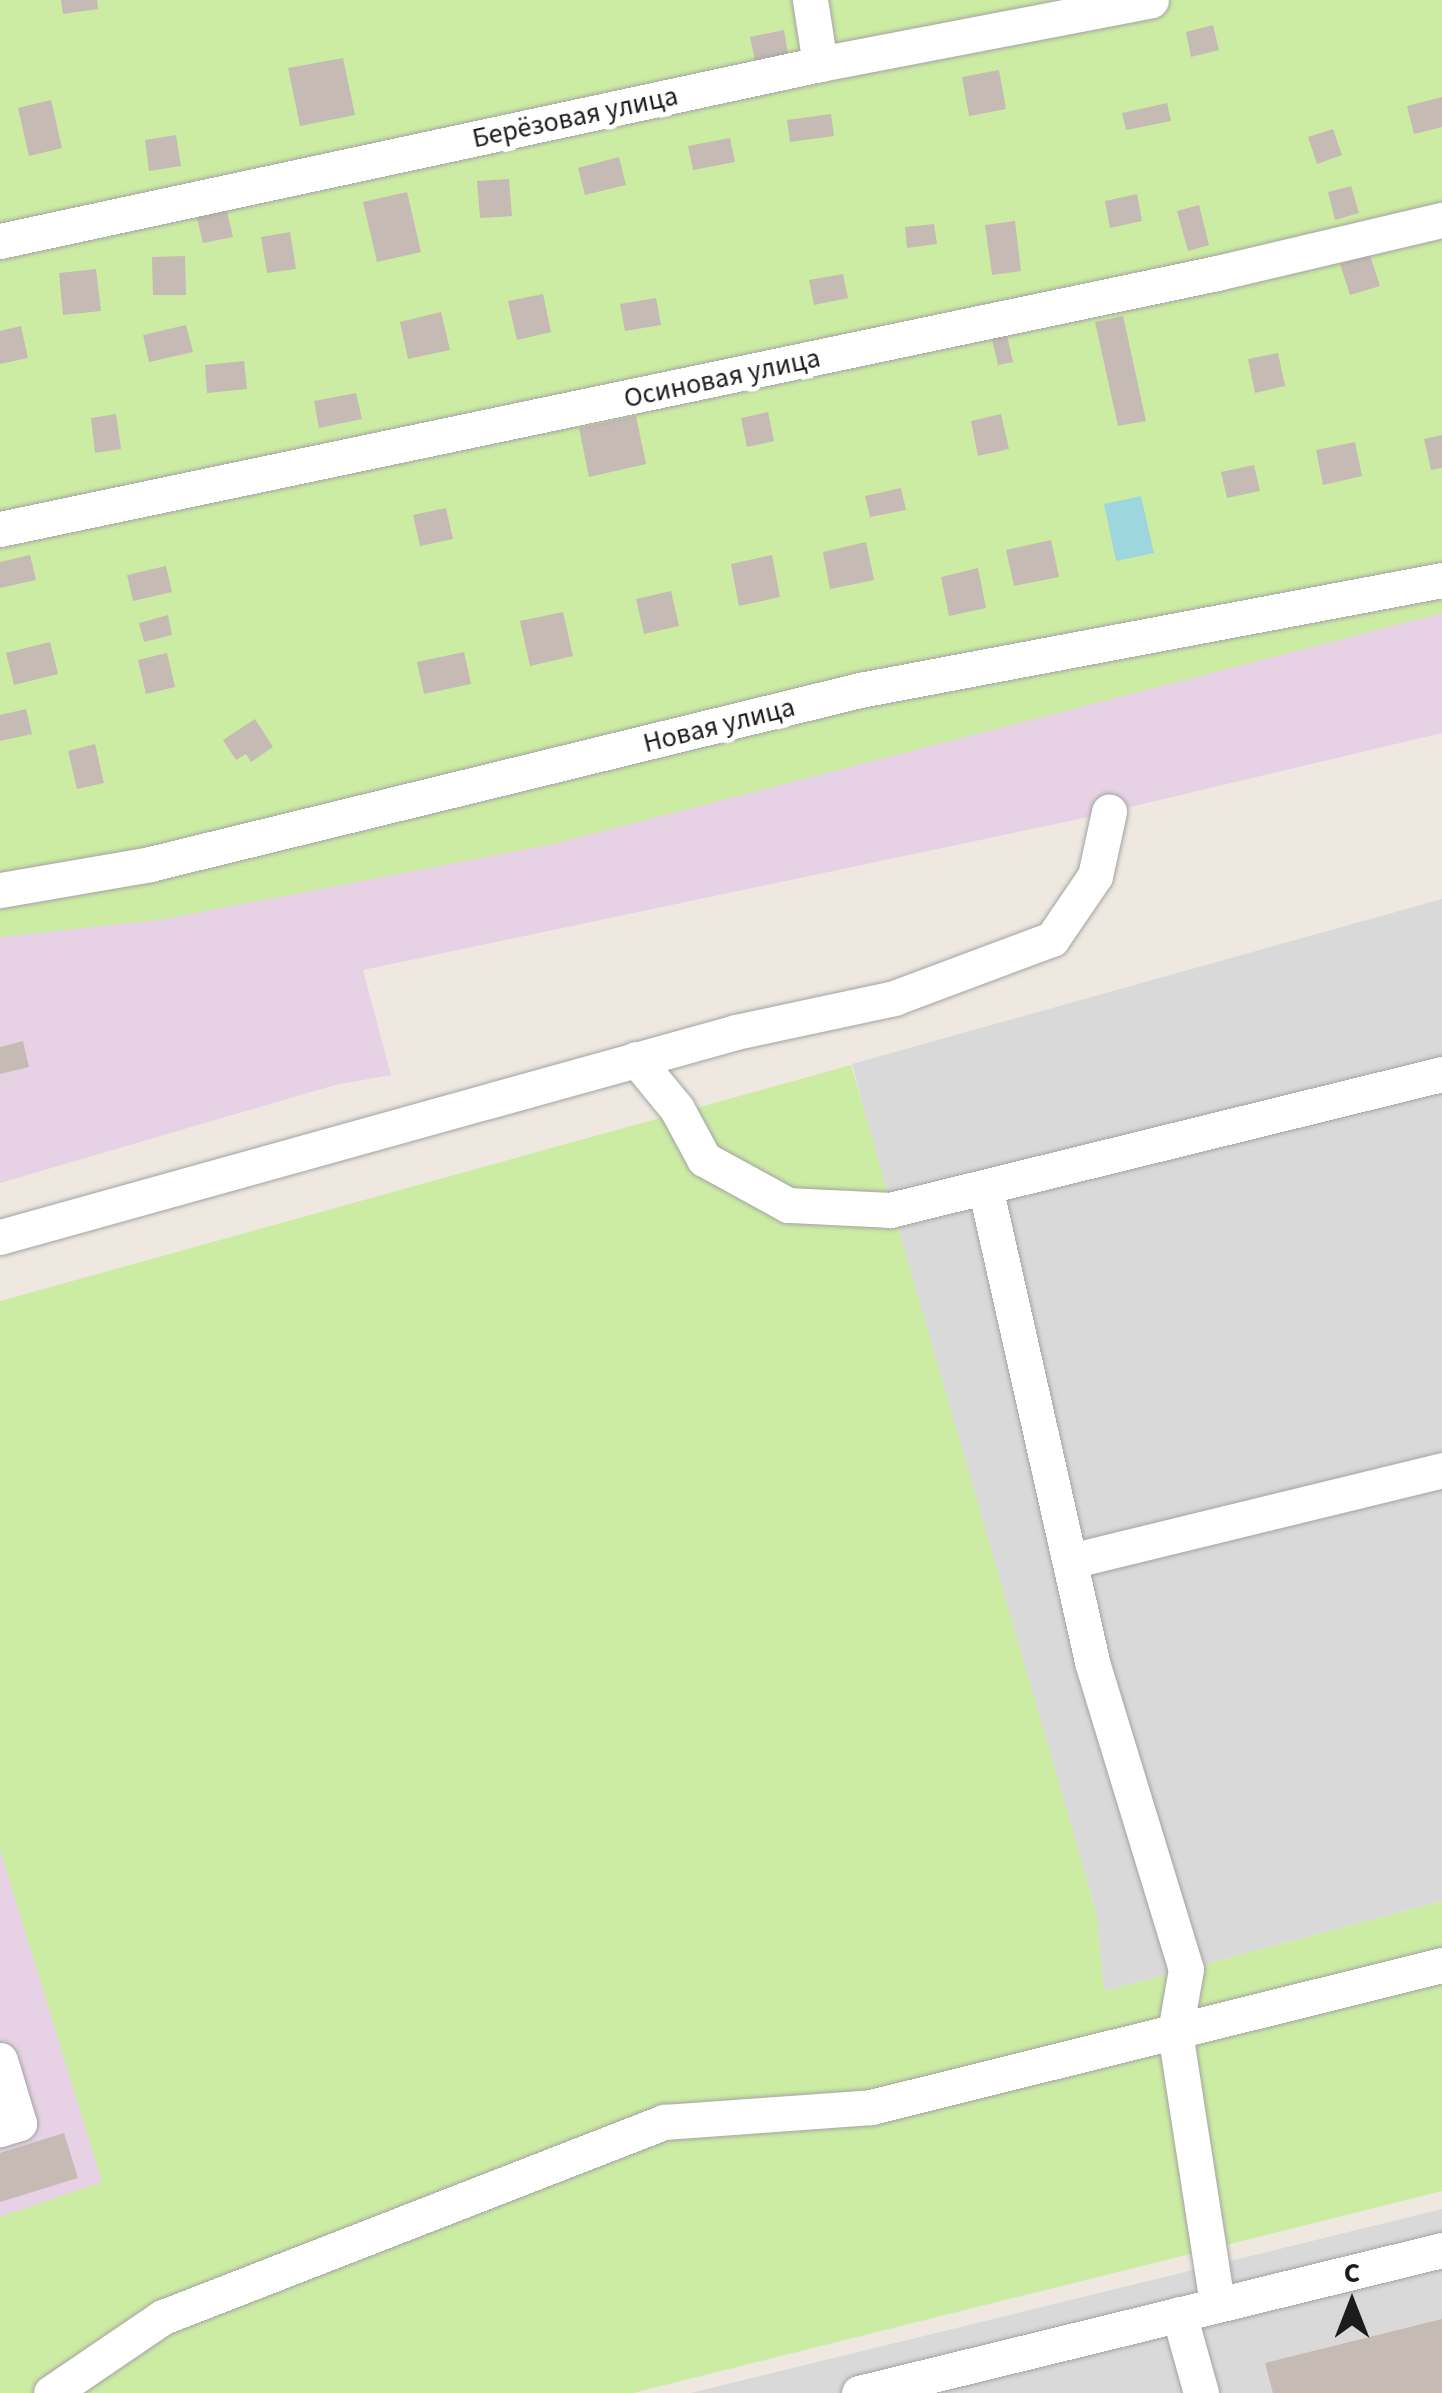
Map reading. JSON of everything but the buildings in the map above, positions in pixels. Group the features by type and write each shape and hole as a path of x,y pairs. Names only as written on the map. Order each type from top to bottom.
{"street":[{"path":"810,0 820,64"},
{"name":"Берёзовая улица","path":"0,241 820,64 1151,0"},
{"name":"Осиновая улица","path":"0,529 1217,273 1442,220"},
{"name":"Новая улица","path":"0,890 150,864 860,690 1442,580"},
{"path":"0,1238 636,1059 894,998 1052,939 1095,876 1109,812"},
{"path":"636,1059 676,1108 704,1159 788,1206 890,1210 986,1191 1442,1074"},
{"path":"986,1191 1074,1560 1092,1662 1186,1969 1175,2032 1217,2304"},
{"path":"1074,1560 1442,1470"},
{"path":"51,2393 163,2317 664,2122 871,2107 1442,1966"},
{"path":"0,2060 19,2123 0,2129"},
{"path":"859,2393 1442,2250"},
{"path":"1179,2314 1200,2393"}],"shaded area":[{"path":"1442,613 1442,733 1084,818 363,970 391,1075 335,1085 0,1183 0,937 164,919 1040,716"},
{"path":"1442,899 1442,1901 1104,1991 1095,1907 905,1270 852,1064"},
{"path":"0,1849 102,2182 0,2217"},
{"path":"1442,2209 1442,2393 691,2393"}],"green space":[{"path":"0,0 1442,0 1442,613 553,844 164,919 0,937"},
{"path":"851,1065 1096,1911 1104,1991 1442,1901 1442,2191 633,2393 0,2393 0,2217 102,2182 0,1849 0,1301"}],"water":[{"path":"1141,496 1154,553 1116,561 1104,504"}]}
